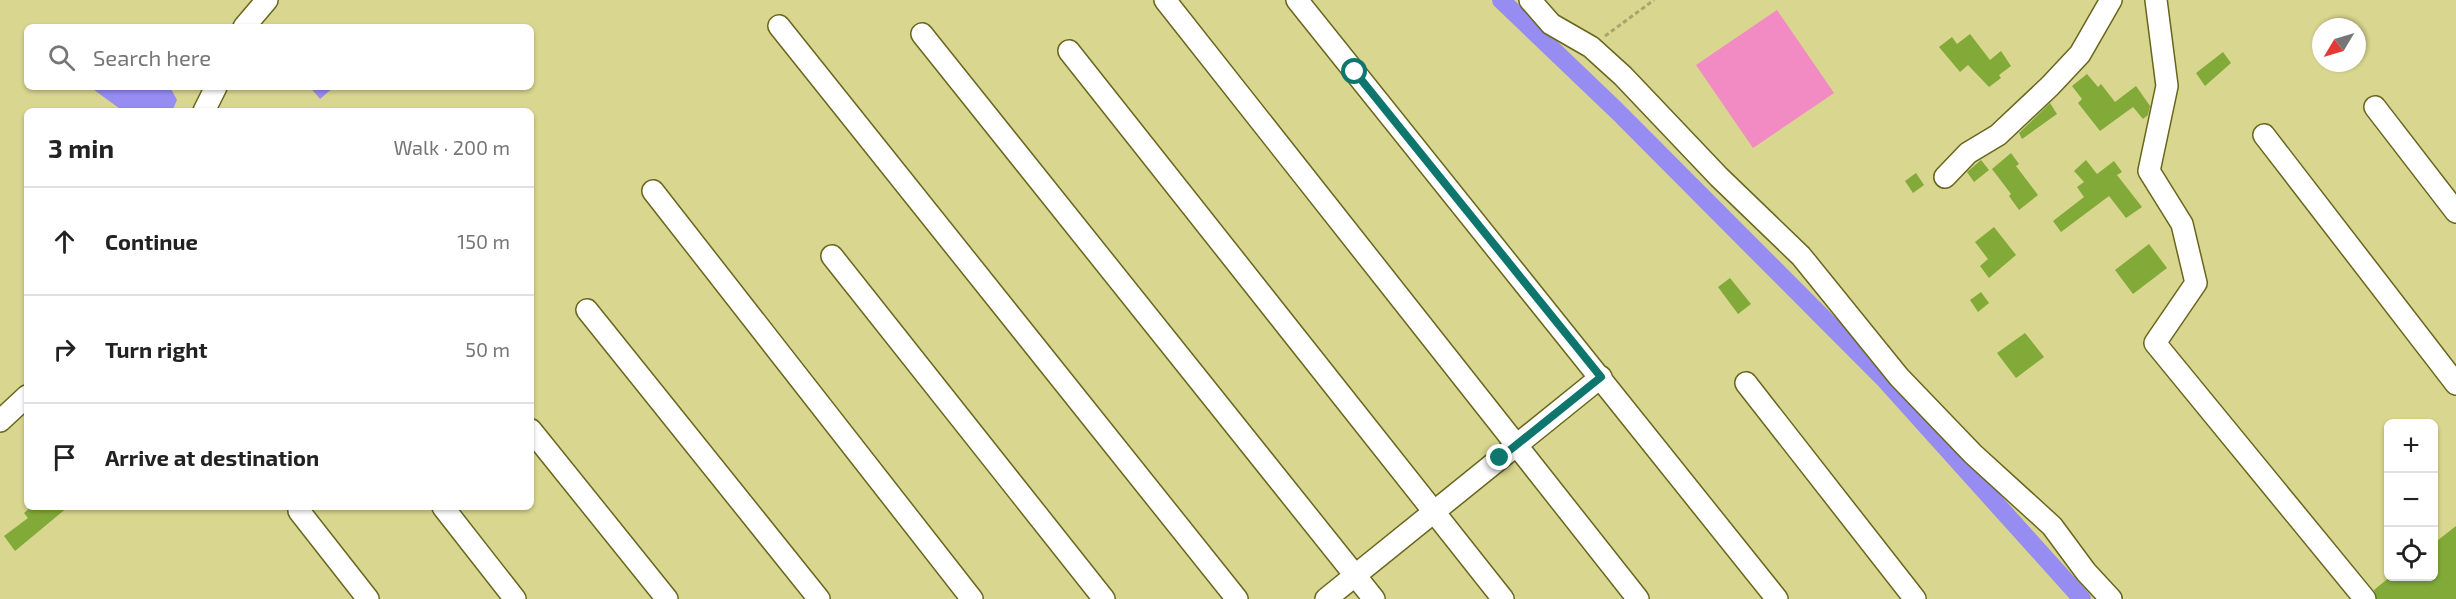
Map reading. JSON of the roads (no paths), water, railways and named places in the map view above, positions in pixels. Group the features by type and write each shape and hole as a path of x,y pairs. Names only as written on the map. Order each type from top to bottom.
{"street":[{"path":"247,24 267,0"},
{"path":"1166,0 1638,599"},
{"path":"1297,0 1777,599"},
{"path":"1530,0 1551,24 1591,47 1672,124 1719,177 1801,256 1899,377 1973,454 2052,526 2086,572 2111,599"},
{"path":"1945,177 1968,153 1998,135 2050,87 2080,54 2111,0"},
{"path":"2156,0 2167,86 2149,171 2182,224 2196,283 2155,343 2365,599"},
{"path":"779,27 1237,599"},
{"path":"922,34 1374,599"},
{"path":"1069,51 1503,599"},
{"path":"206,108 214,90"},
{"path":"2375,107 2456,212"},
{"path":"2264,135 2456,384"},
{"path":"653,191 972,599"},
{"path":"832,256 1104,599"},
{"path":"587,310 819,599"},
{"path":"1326,599 1601,377"},
{"path":"1746,383 1915,599"},
{"path":"0,421 24,399"},
{"path":"534,434 666,599"},
{"path":"444,510 515,599"},
{"path":"299,511 368,599"}],"waterway":[{"path":"1501,0 1616,110 1885,380 2082,599"}]}
